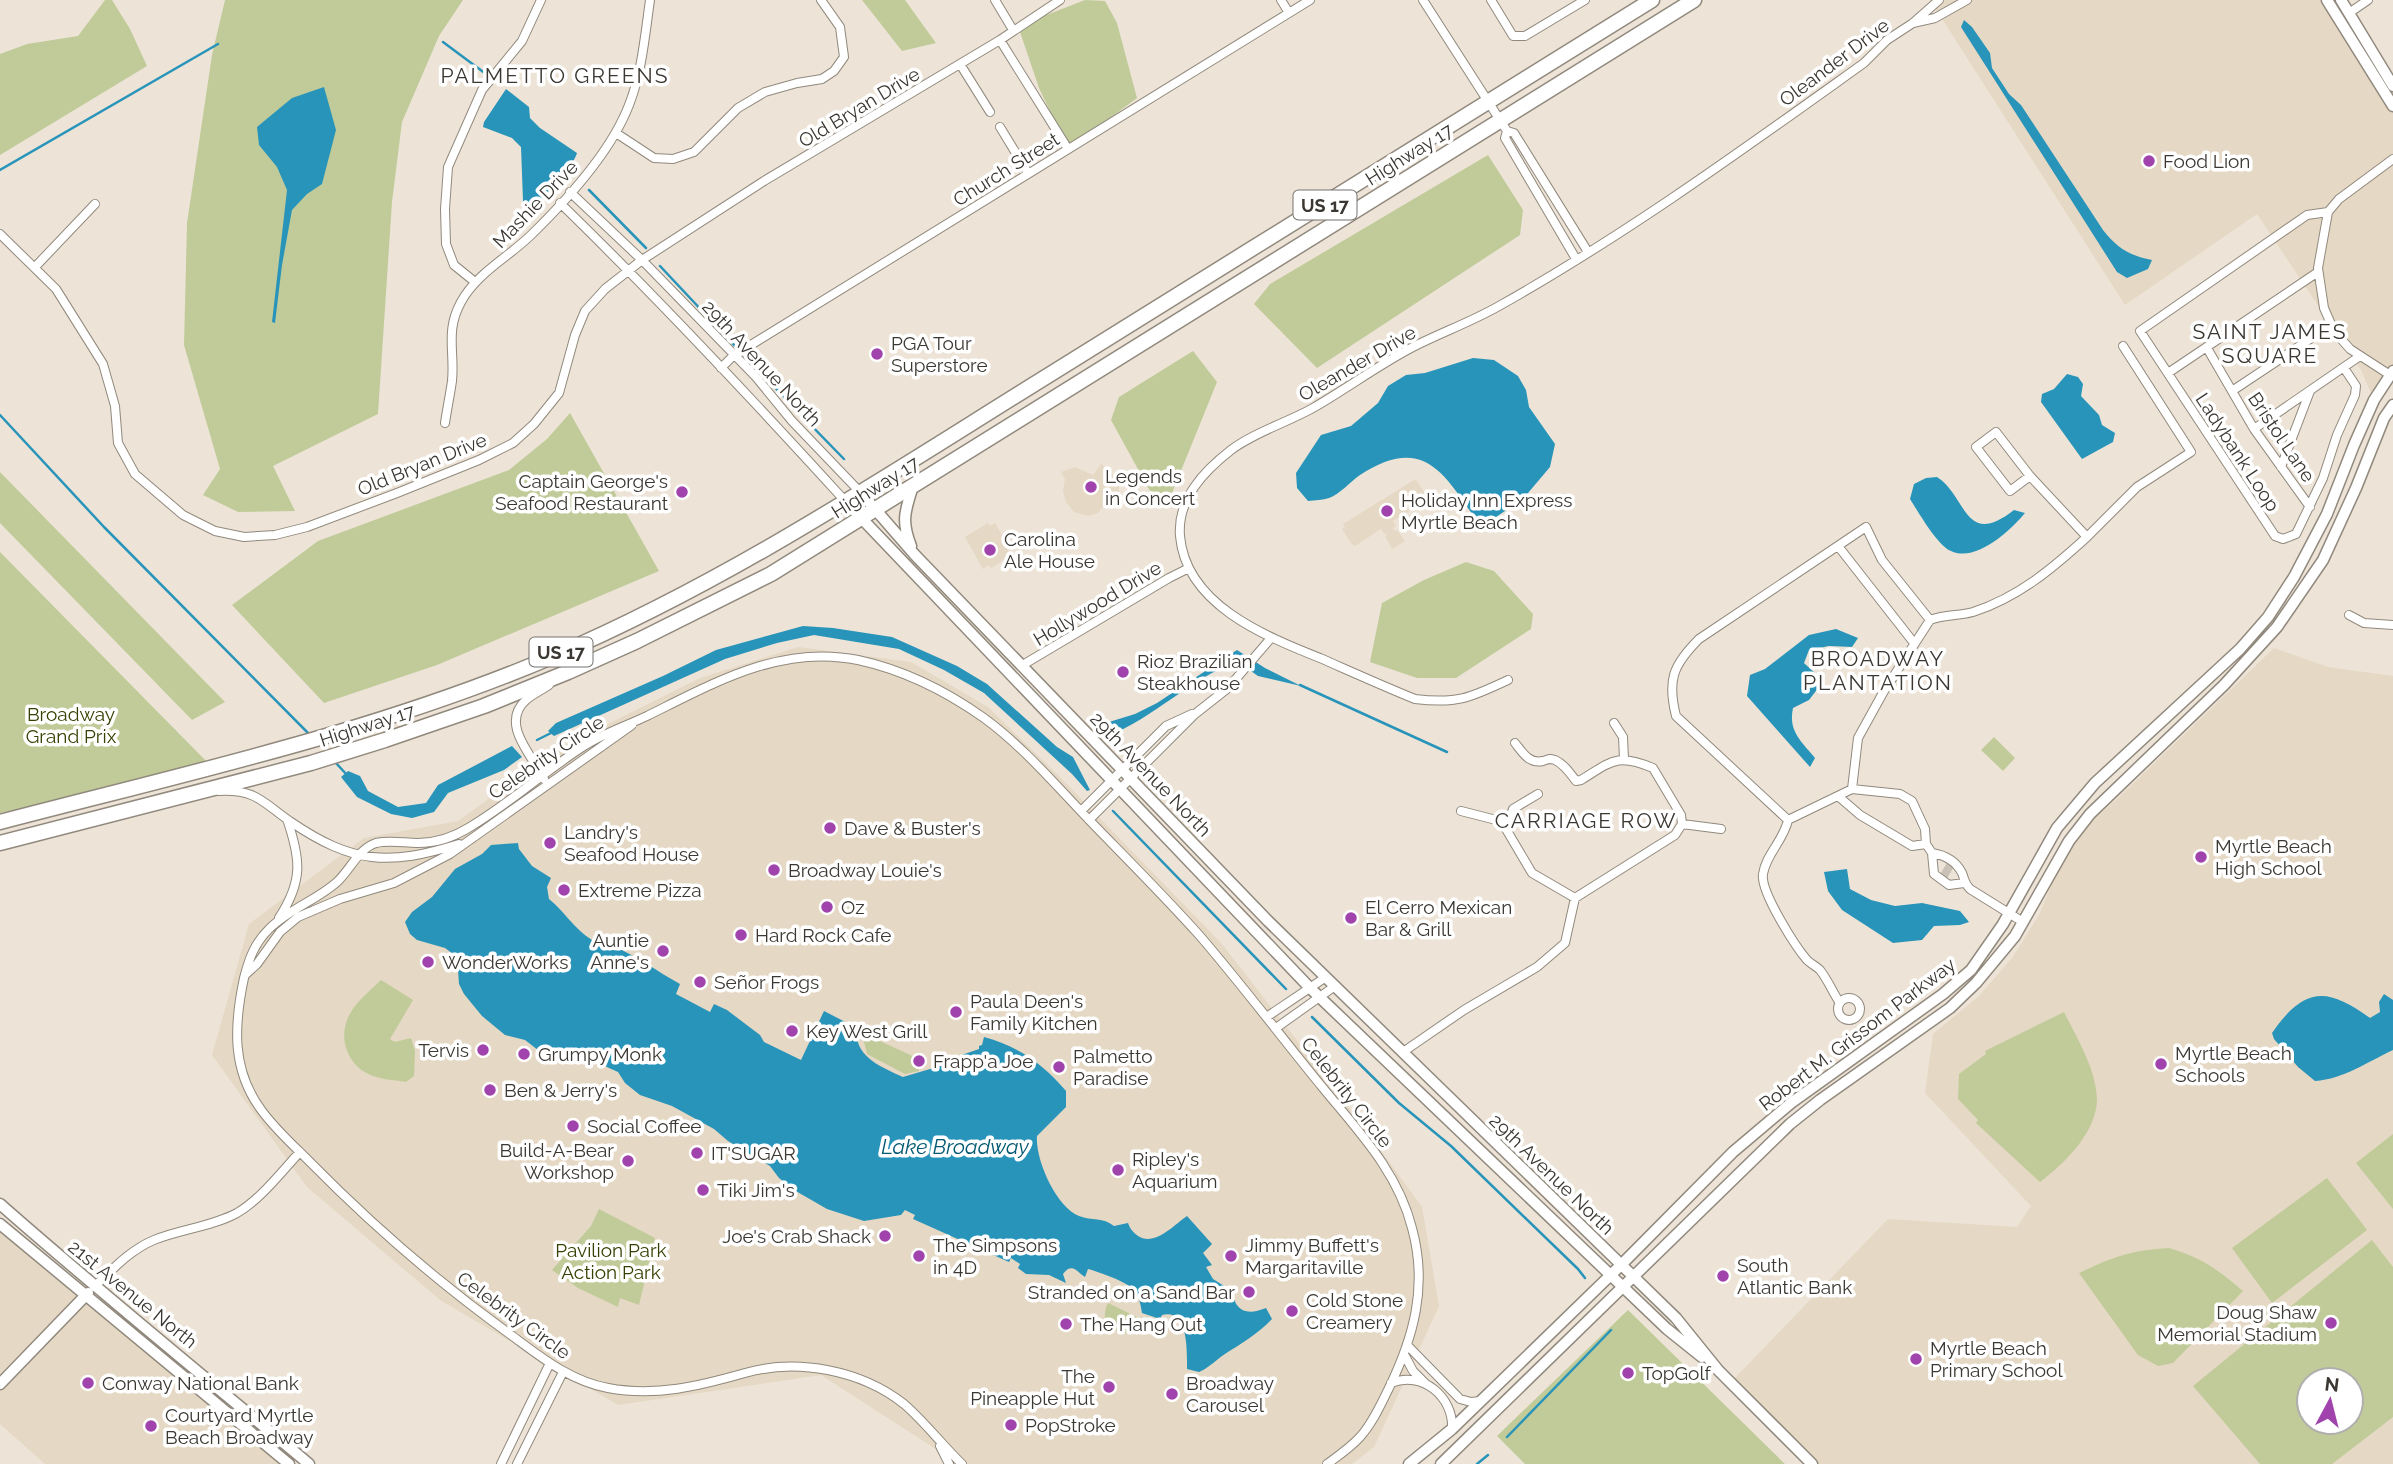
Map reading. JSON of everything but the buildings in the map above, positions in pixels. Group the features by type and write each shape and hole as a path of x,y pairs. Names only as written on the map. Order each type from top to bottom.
{"highway":[{"name":"Highway 17","path":"0,822 340,733 433,703 603,634 691,592 861,493 1651,0"},
{"name":"Highway 17","path":"0,842 356,750 484,706 568,672 738,591 1504,125 1694,0"}],"main road":[{"path":"2327,0 2393,106"},
{"path":"2341,0 2393,86"},
{"name":"Robert M. Grissom Parkway","path":"1409,1464 1482,1401 1733,1152 1781,1111 1943,994 1971,970 2008,913 2057,828 2095,783 2240,649 2268,617 2294,578 2327,514 2374,400 2391,373"},
{"name":"Robert M. Grissom Parkway","path":"1441,1464 1790,1124 1819,1100 1950,1009 1976,984 2015,936 2069,841 2090,814 2224,685 2277,626 2323,560 2357,488 2384,418 2393,405"},
{"path":"913,486 904,529 915,555"},
{"name":"29th Avenue North","path":"861,493 915,555 1268,921 1676,1318 1718,1370 1812,1464"},
{"name":"29th Avenue North","path":"846,502 1310,988 1667,1329 1718,1370"},
{"name":"21st Avenue North","path":"0,1204 94,1287 168,1345 309,1464"},
{"name":"21st Avenue North","path":"0,1224 289,1464"},
{"path":"0,1384 94,1287"}],"street":[{"path":"475,282 454,265 446,244 448,167 482,90 522,41 541,0"},
{"name":"Mashie Drive","path":"445,423 452,378 452,327 460,304 475,282 512,253 560,203 597,162 616,133 630,104 640,66 650,0"},
{"path":"616,133 654,158 673,159 694,152 738,108 765,92 822,79 834,71 844,57 840,27 821,0"},
{"path":"995,0 1013,30"},
{"name":"Old Bryan Drive","path":"0,234 56,289 103,364 115,406 118,443 135,474 183,515 215,531 244,537 275,535 307,527 479,460 513,443 534,424 559,393 575,335 585,311 605,289 642,260 764,181 1000,40 1060,0"},
{"path":"1281,0 1289,13"},
{"name":"Church Street","path":"721,368 733,356 1310,0"},
{"path":"1423,0 1488,102 1504,125 1514,133 1588,252"},
{"path":"1491,0 1513,36 1524,36 1585,0"},
{"name":"Oleander Drive","path":"1508,680 1471,698 1439,702 1415,699 1271,639 1216,602 1189,568 1180,534 1185,505 1196,482 1229,451 1252,437 1311,409 1412,348 1499,306 1644,217 1864,63 1887,40 1913,23 1939,0"},
{"name":"Oleander Drive","path":"1913,23 1935,18 1967,0"},
{"path":"2349,13 2368,0"},
{"path":"1000,40 1068,149"},
{"path":"960,64 990,112"},
{"path":"1504,125 1505,138 1576,259"},
{"path":"1000,127 1028,173"},
{"path":"2391,373 2350,349 2334,331 2324,308 2318,260 2328,212 2339,199 2393,159"},
{"name":"29th Avenue North","path":"569,192 642,260 756,377 792,421 861,493"},
{"name":"29th Avenue North","path":"560,203 629,270 778,426 846,502"},
{"path":"35,267 95,204"},
{"name":"Ladybank Loop","path":"2328,212 2307,215 2140,331 2275,536 2283,539 2296,534 2310,507 2355,396 2356,386 2344,368"},
{"path":"2168,373 2318,272"},
{"path":"2232,391 2331,325"},
{"path":"1852,789 1858,738 1884,691 1930,620 1971,613 2005,598 2047,573 2137,487 2191,452 2123,346"},
{"name":"Bristol Lane","path":"2207,348 2254,429 2310,507"},
{"path":"2254,429 2360,356"},
{"path":"2281,467 2310,391"},
{"path":"2030,476 2010,491 1976,447 1996,432 2030,476 2087,537"},
{"path":"1788,820 1676,716 1671,694 1679,663 1699,639 1866,527 1882,560 1930,620"},
{"path":"1838,545 1914,643"},
{"name":"Hollywood Drive","path":"1021,666 1189,568"},
{"path":"2349,615 2364,623 2393,625"},
{"path":"1089,820 1195,713 1244,673 1271,639"},
{"name":"Celebrity Circle","path":"962,1464 924,1423 886,1392 848,1376 824,1370 797,1366 766,1368 699,1386 661,1392 606,1388 564,1372 550,1363 454,1292 371,1224 258,1106 238,1060 236,1022 247,961 255,947 277,922 334,885 351,868 363,850 379,842 433,842 452,837 475,824 610,730 769,662 800,656 855,659 891,669 957,699 1019,747 1197,933 1364,1134 1389,1172 1406,1208 1417,1248 1419,1281 1408,1346 1373,1419 1361,1436 1327,1464"},
{"path":"544,785 542,775 519,739 516,729 517,715 528,698 568,672"},
{"path":"1081,811 1166,726 1195,713"},
{"name":"Celebrity Circle","path":"246,974 257,964 280,932 298,917 340,899 394,883 450,854 638,720"},
{"path":"1614,723 1623,737 1624,759"},
{"path":"1403,1052 1454,1016 1537,967 1564,943 1575,898 1675,835 1682,824 1681,815 1653,768 1624,759 1611,762 1576,781 1562,764 1549,759 1539,762 1528,759 1515,743"},
{"path":"1788,820 1852,789 1900,794 1912,801 1925,829 1926,844 1954,877"},
{"path":"193,793 241,792 261,799 311,835 337,848 383,859 409,858 465,842"},
{"path":"1538,794 1513,809 1506,830 1532,873 1575,898"},
{"path":"1838,796 1860,815 1912,846 1926,844"},
{"path":"1461,811 1508,822"},
{"path":"277,922 290,901 297,878 296,844 287,819"},
{"path":"1788,820 1786,831 1766,863 1762,875 1763,887 1806,959 1820,970 1840,1003"},
{"path":"1682,824 1721,829"},
{"path":"1936,854 1954,864 1962,873 1945,883 1934,874 1932,866 1936,854"},
{"path":"1932,866 1954,877 2023,922"},
{"path":"1268,1016 1326,978"},
{"path":"1276,1028 1335,986"},
{"path":"94,1287 122,1260 153,1241 240,1211 300,1152"},
{"path":"1408,1346 1460,1399 1482,1401"},
{"path":"1405,1356 1413,1371 1448,1405 1453,1418 1452,1429"},
{"path":"501,1464 550,1363"},
{"path":"517,1464 564,1372"},
{"path":"1391,1384 1402,1379 1426,1384"},
{"path":"936,1437 949,1464"}],"shaded area":[{"path":"1930,0 2327,0 2393,106 2393,371 2374,400 2361,370 2257,214 2125,305"},
{"name":"Legends in Concert","path":"1101,464 1119,484 1119,507 1105,504 1098,513 1088,516 1074,512 1066,502 1063,491 1065,479 1061,472 1075,467 1093,475"},
{"name":"Holiday Inn Express Myrtle Beach","path":"1414,480 1426,495 1423,497 1425,500 1393,521 1396,526 1393,528 1405,541 1392,549 1385,536 1388,534 1384,534 1381,529 1355,546 1351,543 1342,529 1345,527 1343,524"},
{"name":"Carolina Ale House","path":"988,523 990,526 995,523 1011,556 991,568 989,565 983,569 965,537"},
{"path":"798,647 911,662 988,707 1222,944 1355,1115 1422,1207 1439,1306 1374,1447 1352,1464 959,1464 821,1375 618,1405 440,1300 307,1187 212,1055 249,924 364,838 458,821 558,749 700,678"},
{"name":"Myrtle Beach Schools","path":"2274,648 2328,667 2393,676 2393,1464 1812,1464 1731,1382 1888,1219 2017,1227 2031,1206 1925,1093 1933,1034 1979,996 2012,958 2040,913 2069,841 2117,799"},
{"path":"0,1224 289,1464 45,1464 0,1424"}],"green space":[{"path":"105,0 112,0 130,29 147,66 0,155 0,54 27,44 78,36"},
{"path":"225,0 463,0 439,36 402,122 392,202 378,414 273,466 295,511 238,512 203,495 220,469 184,345 187,223 212,55"},
{"path":"862,0 905,0 936,43 902,51"},
{"path":"1085,0 1105,1 1117,23 1137,98 1068,149 1039,88 1018,26"},
{"path":"1488,155 1523,210 1520,235 1317,368 1254,304 1270,284"},
{"path":"1193,351 1217,382 1170,498 1150,491 1111,420 1119,397"},
{"path":"570,413 659,571 437,665 324,703 232,605 318,541 509,470 547,439"},
{"path":"0,472 225,702 192,720 0,523"},
{"name":"Broadway Grand Prix","path":"0,552 212,767 0,813"},
{"path":"1466,562 1494,571 1533,614 1531,629 1456,678 1417,678 1370,662 1382,603 1424,580"},
{"path":"1994,737 2015,758 2003,771 1981,750"},
{"path":"381,980 413,1000 390,1039 395,1042 411,1038 415,1051 414,1076 406,1082 364,1072 356,1066 347,1050 344,1031 351,1012"},
{"path":"2064,1012 2093,1076 2096,1111 2078,1146 2040,1182 1976,1123 1978,1120 1958,1099 1959,1074 1986,1054 1985,1051"},
{"path":"862,1033 917,1058 919,1071 905,1074 867,1054"},
{"path":"2393,1134 2393,1209 2356,1163"},
{"path":"2327,1178 2367,1230 2272,1303 2232,1248"},
{"name":"Pavilion Park Action Park","path":"599,1209 655,1238 639,1305 620,1298 618,1307 578,1288 552,1270 591,1226"},
{"name":"Doug Shaw Memorial Stadium","path":"2372,1240 2393,1267 2393,1417 2332,1464 2260,1464 2193,1386"},
{"path":"2169,1248 2209,1265 2243,1291 2173,1363 2158,1366 2138,1355 2079,1273 2122,1255"},
{"path":"1108,1303 1145,1321 1131,1332 1116,1331 1106,1320"},
{"name":"TopGolf","path":"1628,1310 1785,1464 1525,1464 1497,1436"}],"water":[{"path":"1964,20 1990,53 1992,68 2009,94 2021,105 2103,230 2124,250 2152,260 2148,269 2127,278 2117,272 1961,27"},
{"path":"324,87 336,130 322,184 307,194 292,210 275,323 272,322 287,190 277,167 259,145 257,127 292,98"},
{"path":"506,89 529,107 530,118 540,128 577,153 555,184 539,200 526,208 523,201 521,147 512,138 483,127"},
{"path":"1473,358 1494,360 1518,376 1526,390 1529,407 1555,444 1550,467 1523,499 1481,527 1445,477 1418,459 1402,458 1383,463 1360,475 1329,498 1308,501 1297,488 1296,473 1321,435 1351,426 1378,403 1388,386 1406,375 1425,373"},
{"path":"2067,374 2078,377 2083,384 2081,396 2099,415 2102,425 2115,433 2113,442 2082,459 2041,402 2042,394 2054,389"},
{"path":"1937,477 1947,485 1976,522 1985,524 1998,521 2014,510 2025,513 2002,536 1982,549 1961,554 1951,551 1934,536 1910,499 1914,484 1926,478"},
{"path":"803,626 892,637 957,666 987,684 1057,747 1073,757 1090,790 1087,791 984,693 944,670 899,649 814,635 725,659 554,736 548,731 556,723 716,650"},
{"path":"1836,629 1858,638 1852,647 1829,646 1809,650 1804,663 1816,674 1819,687 1809,700 1793,708 1794,729 1815,758 1810,767 1747,696 1750,675 1765,669 1809,635"},
{"path":"1237,650 1301,686 1258,676 1238,662 1205,677 1124,729 1107,736 1096,726 1135,714 1157,703"},
{"path":"512,746 522,757 504,770 448,793 434,812 412,818 391,814 357,797 341,777 348,771 360,776 368,791 398,807 426,803 438,785"},
{"name":"Lake Broadway","path":"518,843 519,849 532,866 551,878 547,887 549,899 586,936 639,959 680,984 676,994 710,1012 714,1004 727,1010 760,1035 764,1042 801,1060 824,1011 857,1028 859,1046 864,1053 903,1077 957,1061 956,1057 979,1049 984,1037 1029,1057 1066,1091 1066,1107 1037,1136 1043,1169 1062,1203 1079,1216 1106,1221 1114,1226 1128,1223 1138,1236 1144,1239 1164,1234 1187,1216 1212,1244 1203,1253 1212,1265 1206,1267 1213,1279 1232,1291 1236,1303 1243,1310 1253,1312 1266,1308 1272,1319 1205,1369 1199,1372 1187,1369 1185,1333 1177,1318 1162,1315 1160,1319 1142,1313 1135,1291 1120,1281 1088,1269 1085,1277 1072,1268 1066,1270 1063,1274 1066,1283 1049,1275 1026,1274 1018,1268 1020,1264 1011,1258 1009,1262 913,1219 915,1215 905,1210 901,1215 864,1221 827,1209 794,1190 779,1178 770,1166 728,1141 714,1129 672,1106 640,1095 625,1083 618,1072 574,1056 553,1057 525,1040 505,1035 482,1016 464,994 459,984 453,954 445,948 417,940 410,934 405,922 412,912 432,897 455,869 482,854 491,845"},
{"path":"1847,869 1850,889 1871,900 1895,906 1922,903 1960,911 1969,922 1934,926 1922,940 1893,943 1842,910 1828,891 1824,872"},
{"path":"2384,994 2393,1000 2393,1050 2346,1073 2315,1081 2298,1067 2274,1039 2272,1033 2295,1007 2305,1000 2316,996 2341,1000 2370,1018 2380,1012 2379,1002"}],"waterway":[{"path":"443,42 486,74"},
{"path":"0,170 218,44"},
{"path":"589,190 646,248"},
{"path":"660,266 736,347"},
{"path":"748,360 796,409"},
{"path":"0,415 104,527 311,736"},
{"path":"803,417 844,459"},
{"path":"1300,685 1447,752"},
{"path":"537,740 553,732"},
{"path":"335,762 347,775"},
{"path":"1113,811 1286,989"},
{"path":"1312,1017 1399,1103 1451,1146 1585,1278"},
{"path":"1507,1437 1611,1330"},
{"path":"1477,1464 1488,1455"}],"tunnel":[{"path":"1945,866 1952,870"},
{"path":"1941,873 1948,877"}],"place":[{"name":"Food Lion","path":"2149,161"},
{"name":"PGA Tour Superstore","path":"877,354"},
{"name":"Legends in Concert","path":"1091,487"},
{"name":"Captain George's Seafood Restaurant","path":"682,492"},
{"name":"Holiday Inn Express Myrtle Beach","path":"1387,511"},
{"name":"Carolina Ale House","path":"990,550"},
{"name":"Rioz Brazilian Steakhouse","path":"1123,672"},
{"name":"Dave & Buster's","path":"830,828"},
{"name":"Landry's Seafood House","path":"550,843"},
{"name":"Myrtle Beach High School","path":"2201,857"},
{"name":"Broadway Louie's","path":"774,870"},
{"name":"Extreme Pizza","path":"564,890"},
{"name":"Oz","path":"827,907"},
{"name":"El Cerro Mexican Bar & Grill","path":"1351,918"},
{"name":"Hard Rock Cafe","path":"741,935"},
{"name":"Auntie Anne's","path":"663,951"},
{"name":"WonderWorks","path":"428,962"},
{"name":"Señor Frogs","path":"700,982"},
{"name":"Paula Deen's Family Kitchen","path":"956,1012"},
{"name":"Key West Grill","path":"792,1031"},
{"name":"Tervis","path":"483,1050"},
{"name":"Grumpy Monk","path":"524,1054"},
{"name":"Frapp'a Joe","path":"919,1061"},
{"name":"Myrtle Beach Schools","path":"2161,1064"},
{"name":"Palmetto Paradise","path":"1059,1067"},
{"name":"Ben & Jerry's","path":"490,1090"},
{"name":"Social Coffee","path":"573,1126"},
{"name":"IT'SUGAR","path":"697,1153"},
{"name":"Build-A-Bear Workshop","path":"628,1161"},
{"name":"Ripley's Aquarium","path":"1118,1170"},
{"name":"Tiki Jim's","path":"703,1190"},
{"name":"Joe's Crab Shack","path":"885,1236"},
{"name":"The Simpsons in 4D","path":"919,1256"},
{"name":"Jimmy Buffett's Margaritaville","path":"1231,1256"},
{"name":"South Atlantic Bank","path":"1723,1276"},
{"name":"Stranded on a Sand Bar","path":"1249,1292"},
{"name":"Cold Stone Creamery","path":"1292,1311"},
{"name":"Doug Shaw Memorial Stadium","path":"2331,1323"},
{"name":"The Hang Out","path":"1066,1324"},
{"name":"Myrtle Beach Primary School","path":"1916,1359"},
{"name":"TopGolf","path":"1628,1373"},
{"name":"Conway National Bank","path":"88,1383"},
{"name":"The Pineapple Hut","path":"1109,1387"},
{"name":"Broadway Carousel","path":"1172,1394"},
{"name":"PopStroke","path":"1011,1425"},
{"name":"Courtyard Myrtle Beach Broadway","path":"151,1426"}],"district":[{"name":"PALMETTO GREENS","path":"555,75"},
{"name":"SAINT JAMES SQUARE","path":"2270,343"},
{"name":"BROADWAY PLANTATION","path":"1878,670"},
{"name":"CARRIAGE ROW","path":"1586,820"}]}
